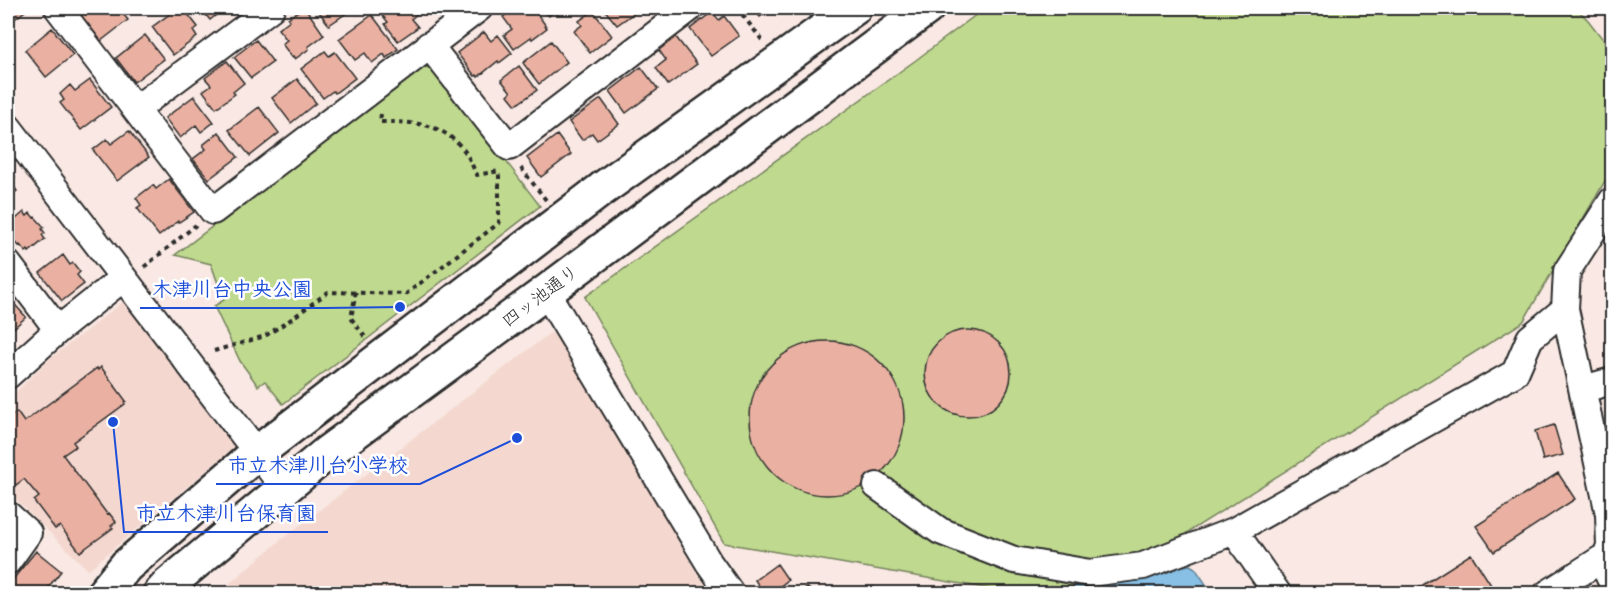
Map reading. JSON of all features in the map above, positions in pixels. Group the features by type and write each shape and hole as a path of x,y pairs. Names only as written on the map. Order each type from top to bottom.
{"main road":[{"path":"103,594 126,566 257,453 602,189 854,8"},
{"name":"四ッ池通り","path":"160,594 328,452 927,8"}],"street":[{"path":"58,8 213,211 479,8"},
{"path":"136,109 271,8"},
{"path":"429,45 509,158 690,8"},
{"path":"8,127 285,489"},
{"path":"1547,594 1605,558 1610,546 1609,514 1565,309 1567,271 1612,201"},
{"path":"8,264 58,330"},
{"path":"8,375 58,330 124,280"},
{"path":"546,292 709,562 731,594"},
{"path":"877,486 940,531 1014,560 1090,573 1143,566 1234,531 1515,373 1530,338 1565,309"},
{"path":"1583,388 1612,381"},
{"path":"8,515 28,533 8,561"},
{"path":"1234,531 1278,594"}],"lane":[{"path":"1605,558 1611,594"}],"path":[{"path":"737,8 767,46"},
{"path":"383,80 380,123 407,122 428,125 447,133 466,154 477,175 499,171"},
{"path":"214,351 265,336 328,292 406,294 499,223 499,171 509,158 512,157 546,201"},
{"path":"124,280 213,211"},
{"path":"356,292 351,318 372,344"}],"shaded area":[{"path":"124,301 237,445 88,570 8,492 8,400 46,362"},
{"path":"550,333 563,337 699,577 713,593 217,594 282,539"}],"green space":[{"path":"985,8 1576,8 1612,51 1612,169 1523,322 1091,593 1014,593 724,543 585,297"},
{"path":"422,67 436,69 540,206 283,404 265,381 258,386 240,361 214,306 224,300 211,264 175,255"}],"water":[{"path":"1190,565 1195,568 1212,593 1071,594 1071,590 1077,584"}],"building":[{"path":"8,8 29,8 8,24"},
{"path":"88,8 118,8 128,20 101,41 80,14"},
{"path":"178,8 183,8 198,27 193,31 197,37 173,55 152,27"},
{"path":"200,8 225,8 210,20"},
{"path":"303,8 324,35 295,59 282,44 287,40 278,29 290,20 288,18"},
{"path":"316,8 354,8 329,25"},
{"path":"513,8 533,8 547,28 514,49 504,35 512,29 503,17"},
{"path":"542,8 566,8 549,16"},
{"path":"603,8 630,8 634,13 617,25"},
{"path":"753,8 773,8 760,17"},
{"path":"377,9 423,9 411,19 418,27 398,41 385,24 388,22"},
{"path":"593,11 612,36 590,53 574,31 582,25 579,21"},
{"path":"712,12 719,20 724,16 739,36 711,56 690,29"},
{"path":"372,15 398,49 386,58 384,54 372,63 365,53 355,60 339,39"},
{"path":"52,28 73,55 46,77 25,50"},
{"path":"484,32 491,41 498,35 512,53 478,77 457,53"},
{"path":"145,35 164,59 134,82 116,58"},
{"path":"675,36 697,64 668,85 656,68 666,60 658,49"},
{"path":"256,40 273,62 251,78 234,57"},
{"path":"551,41 567,62 539,84 523,63"},
{"path":"325,51 329,56 335,52 355,78 335,93 333,91 323,98 301,69"},
{"path":"227,61 244,83 233,92 235,94 216,108 203,91 211,85 205,78"},
{"path":"519,66 537,90 516,105 508,95 511,92 501,80"},
{"path":"641,67 658,89 626,113 610,91"},
{"path":"297,79 316,103 291,123 272,98"},
{"path":"90,80 111,107 81,130 60,103 64,100 60,94 70,85 75,91"},
{"path":"194,96 214,122 201,132 196,125 180,138 165,118"},
{"path":"601,99 619,124 597,140 592,133 582,140 569,122"},
{"path":"259,107 279,133 250,156 229,130"},
{"path":"129,131 149,157 117,181 93,150 107,139 111,144"},
{"path":"219,132 238,157 209,179 193,159 206,149 203,145"},
{"path":"557,135 571,154 541,177 527,158"},
{"path":"8,169 15,177 10,181 17,191 8,197"},
{"path":"169,179 194,212 159,236 137,208 141,205 136,198 153,185 156,189"},
{"path":"24,212 27,216 30,213 35,217 44,227 42,229 45,233 42,235 45,239 29,252 28,250 26,252 10,236 15,232 9,225"},
{"path":"1612,238 1612,251 1606,243"},
{"path":"63,255 70,265 73,263 80,272 77,275 84,284 62,301 40,273"},
{"path":"8,297 26,317 8,333"},
{"path":"968,330 985,333 999,342 1008,356 1011,373 1008,390 999,404 985,413 968,416 951,413 937,404 928,390 925,373 928,356 937,342 951,333"},
{"path":"827,341 856,347 870,354 881,364 891,375 898,389 904,418 898,447 891,461 881,472 870,482 856,489 827,495 798,489 784,482 773,472 763,461 756,447 750,418 756,389 763,375 773,364 784,354 798,347"},
{"path":"101,367 126,401 125,404 73,442 76,446 63,455 107,514 109,513 116,522 111,526 113,528 80,552 60,526 55,529 34,501 39,497 24,479 16,485 8,474 8,418 17,412 24,422"},
{"path":"1554,425 1563,455 1543,460 1535,431"},
{"path":"1558,473 1575,499 1494,552 1476,526"},
{"path":"36,551 61,571 43,594 21,594 9,584"},
{"path":"1471,554 1491,585 1477,594 1414,594 1412,592"},
{"path":"777,564 788,580 770,594 764,594 755,580"},
{"path":"807,587 814,594 800,594"},
{"path":"874,587 881,594 868,594"}],"place":[{"name":"木津川台中央公園","path":"400,307"},
{"name":"市立木津川台保育園","path":"113,422"},
{"name":"市立木津川台小学校","path":"517,438"}]}
